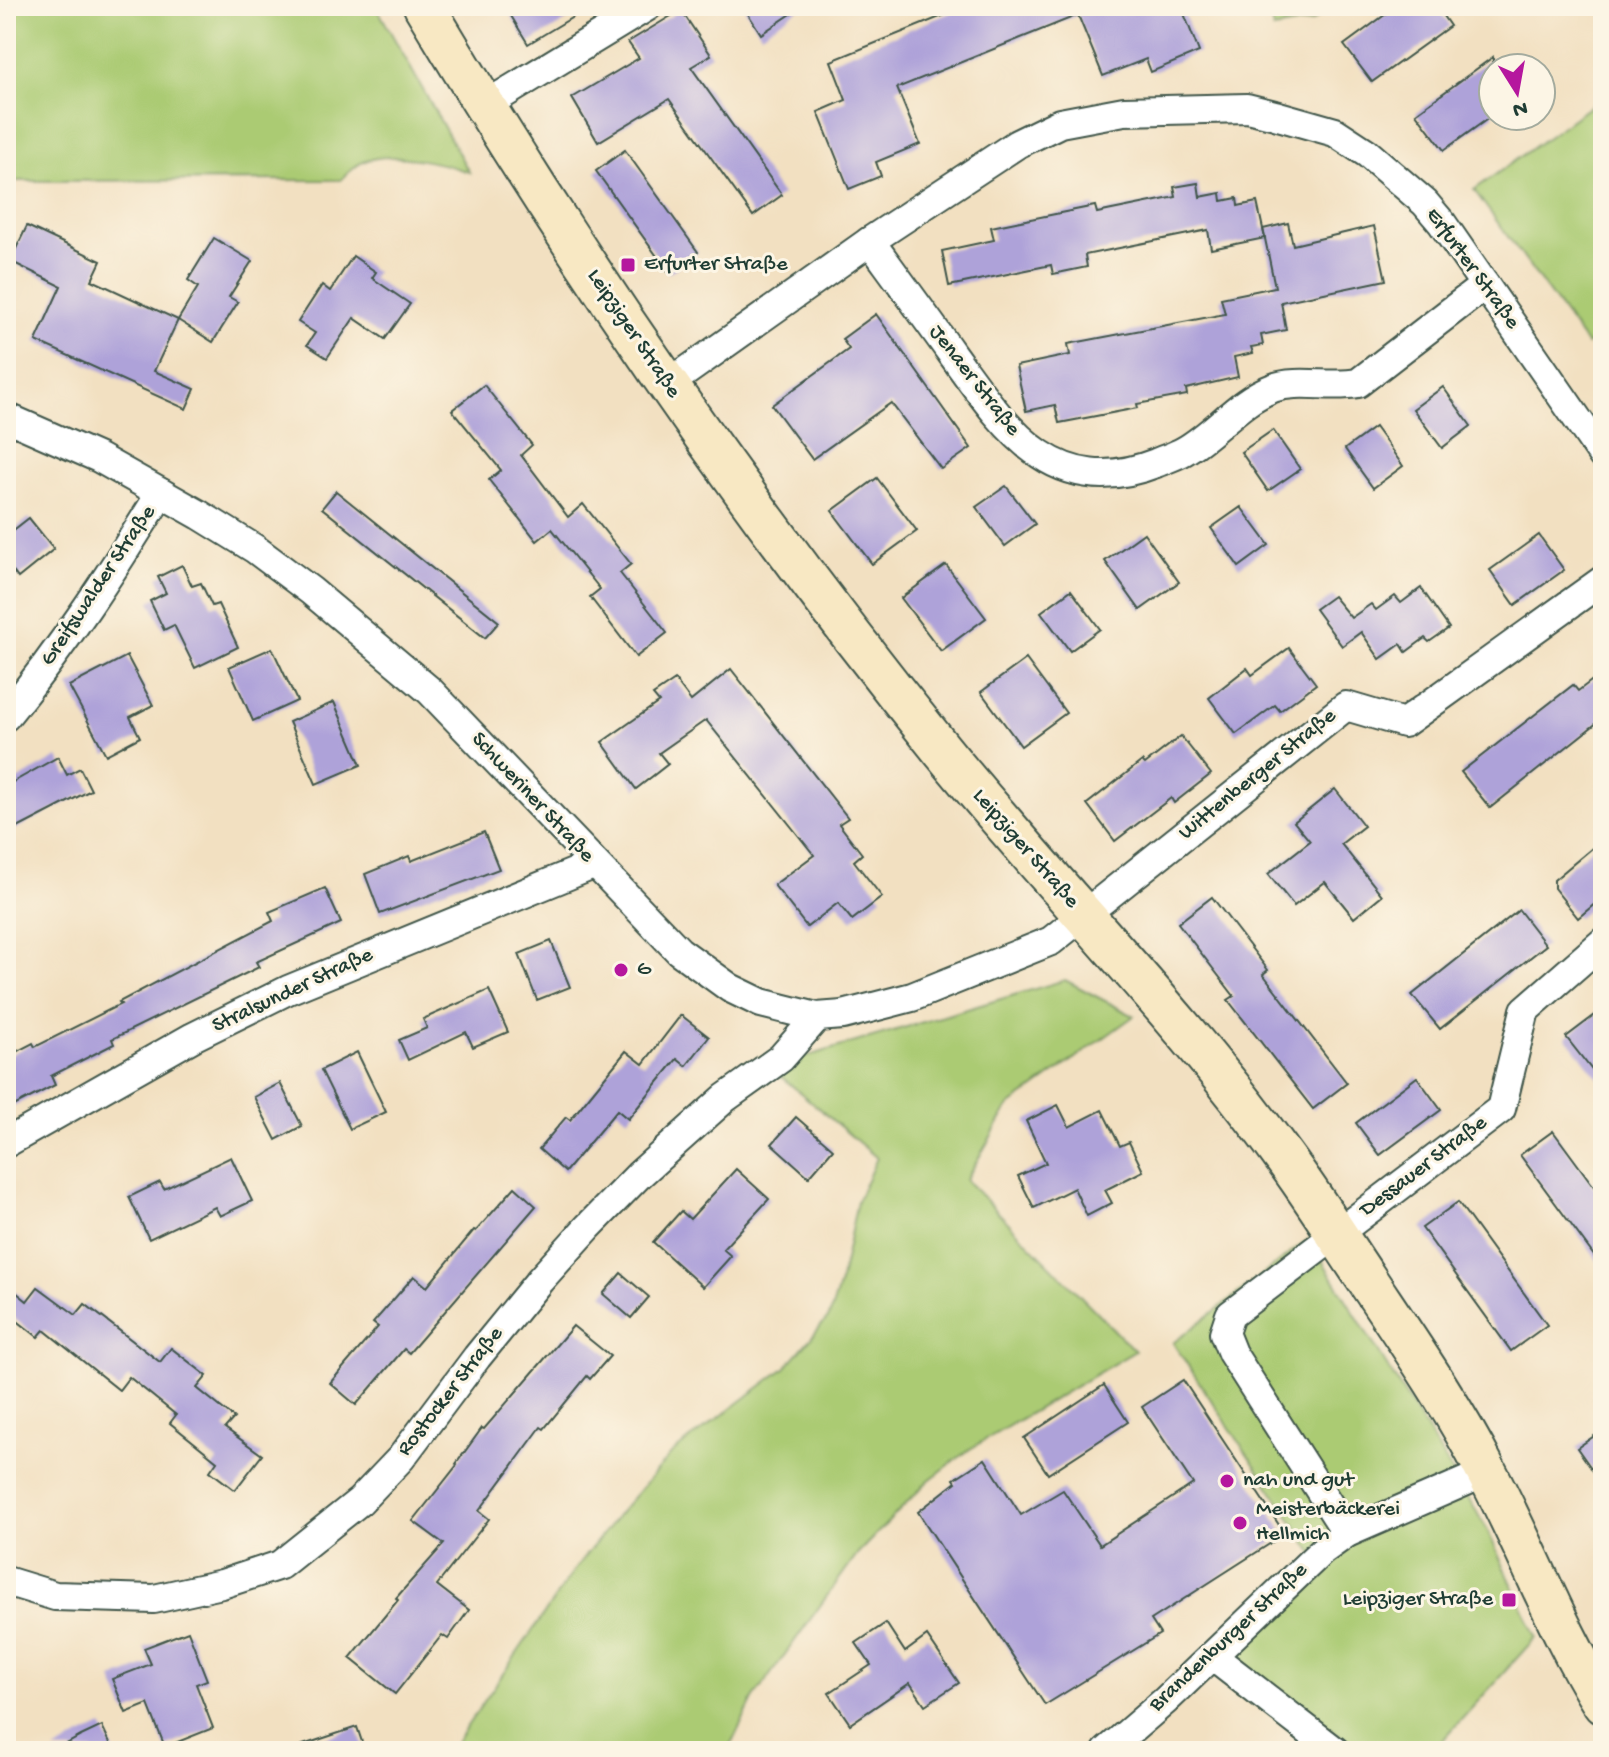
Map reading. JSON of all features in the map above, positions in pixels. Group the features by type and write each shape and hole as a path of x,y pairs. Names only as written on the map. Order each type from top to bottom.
{"main road":[{"name":"Leipziger Straße","path":"424,6 600,288 768,527 952,763 1181,1028 1282,1155 1431,1375 1487,1472 1580,1666 1603,1704"}],"street":[{"path":"484,106 648,6"},
{"name":"Erfurter Straße","path":"667,385 870,241 1017,144 1060,123 1124,111 1247,108 1335,132 1367,153 1425,203 1603,456"},
{"name":"Jenaer Straße","path":"870,241 997,416 1022,443 1052,462 1089,474 1121,473 1185,450 1255,395 1278,386 1339,387 1358,383 1485,285"},
{"name":"Schweriner Straße","path":"6,417 99,458 255,549 374,642 430,691 593,865 679,951 730,988 761,1003 817,1017 843,1015 912,997 1051,941 1082,916"},
{"name":"Greifswalder Straße","path":"6,716 104,585 161,493"},
{"name":"Wittenberger Straße","path":"1082,916 1346,706 1404,723 1603,580"},
{"name":"Stralsunder Straße","path":"6,1143 193,1037 288,990 593,865"},
{"name":"Dessauer Straße","path":"1347,1533 1232,1353 1224,1333 1230,1315 1501,1109 1525,1010 1603,942"},
{"name":"Rostocker Straße","path":"6,1581 55,1596 154,1599 222,1584 280,1565 360,1501 401,1458 477,1357 588,1227 639,1175 725,1098 781,1058 817,1017"},
{"name":"Brandenburger Straße","path":"1107,1751 1322,1551 1347,1533 1487,1472"},
{"path":"1212,1656 1335,1751"}],"green space":[{"path":"6,6 376,6 469,172 430,162 385,157 361,163 341,180 6,181"},
{"path":"1267,6 1334,6 1311,22 1273,29"},
{"path":"1603,97 1603,333 1587,345 1474,190"},
{"path":"1065,980 1134,1016 1008,1107 966,1180 1135,1351 970,1449 928,1481 858,1553 753,1699 728,1751 450,1751 577,1566 622,1510 672,1453 785,1368 829,1317 841,1280 857,1201 877,1158 776,1072 795,1060"},
{"path":"1309,1239 1486,1527 1536,1637 1433,1751 1361,1751 1231,1660 1327,1573 1173,1343"}],"building":[{"path":"505,6 591,6 528,44"},
{"path":"743,6 803,6 761,34"},
{"path":"967,6 1181,6 1199,52 1151,72 1146,59 1103,76 1078,15 897,88 920,144 876,162 881,176 849,189 818,112 846,100 831,61"},
{"path":"1397,6 1436,6 1450,26 1372,82 1344,45"},
{"path":"681,10 711,55 691,67 782,195 753,216 669,99 598,142 572,98 639,58 628,42"},
{"path":"1477,69 1477,126 1444,150 1416,113"},
{"path":"625,150 698,252 669,273 596,171"},
{"path":"1198,183 1200,197 1221,193 1222,201 1237,198 1238,206 1257,202 1265,238 1211,249 1208,230 1085,255 1087,267 1053,274 1051,265 949,286 942,251 994,240 991,227 1095,206 1097,213 1176,197 1174,187"},
{"path":"1288,223 1293,245 1374,226 1386,280 1281,302 1286,330 1261,335 1263,345 1251,347 1253,353 1234,357 1238,377 1186,389 1187,395 1137,404 1138,408 1059,423 1055,405 1026,411 1016,366 1070,355 1068,344 1225,314 1221,298 1275,287 1263,229"},
{"path":"27,226 101,261 92,280 178,320 154,371 195,389 186,409 36,341 61,286 10,261"},
{"path":"214,238 252,261 229,297 238,302 213,342 178,320 198,287 188,280"},
{"path":"353,256 376,272 372,278 410,304 385,339 354,318 327,358 307,345 315,333 298,322 322,285 330,291"},
{"path":"876,314 971,448 941,469 891,403 812,459 772,405 849,349 842,339"},
{"path":"484,385 532,445 521,455 568,517 583,504 631,564 620,573 667,633 636,657 590,597 600,589 552,529 537,541 489,480 501,470 452,410"},
{"path":"1443,387 1471,426 1442,448 1413,409"},
{"path":"1375,427 1403,466 1373,488 1345,449"},
{"path":"1273,430 1300,469 1268,491 1241,452"},
{"path":"877,478 917,531 872,564 832,511"},
{"path":"1006,486 1035,524 1005,546 976,507"},
{"path":"336,491 499,622 485,638 322,508"},
{"path":"1241,507 1269,545 1239,567 1211,528"},
{"path":"29,518 54,549 18,578 6,562 6,536"},
{"path":"1144,533 1179,582 1140,610 1105,561"},
{"path":"1539,535 1564,570 1515,605 1490,570"},
{"path":"182,565 192,586 201,583 212,606 218,604 238,647 195,668 174,625 164,630 150,601 166,593 158,577"},
{"path":"946,565 986,618 941,651 901,598"},
{"path":"1421,588 1449,628 1429,642 1425,638 1406,652 1401,644 1380,659 1361,632 1342,646 1315,609 1333,596 1351,618 1371,604 1376,610 1395,596 1401,603"},
{"path":"1071,590 1100,629 1070,651 1041,612"},
{"path":"272,648 297,701 253,721 229,667"},
{"path":"1289,648 1316,684 1280,711 1275,705 1236,734 1209,698 1247,668 1252,675"},
{"path":"127,656 153,705 130,717 140,737 106,755 69,686"},
{"path":"1026,659 1066,713 1021,746 981,692"},
{"path":"731,669 848,818 839,824 862,854 854,861 882,897 852,920 838,903 807,927 774,885 814,855 706,720 659,753 668,764 636,789 602,742 659,702 653,695 675,680 691,701"},
{"path":"1603,672 1603,718 1490,808 1461,772 1573,685 1578,691"},
{"path":"334,702 361,765 316,784 289,722"},
{"path":"1181,736 1211,774 1174,803 1171,798 1115,841 1087,804 1142,761 1145,764"},
{"path":"58,757 67,775 80,768 91,790 6,834 6,786"},
{"path":"1335,789 1364,826 1341,844 1382,895 1354,918 1325,882 1294,906 1268,874 1310,841 1294,822"},
{"path":"484,832 499,869 380,914 365,874 409,856 411,861"},
{"path":"1603,839 1603,897 1578,918 1554,888 1554,880"},
{"path":"325,888 341,923 256,962 259,967 112,1039 114,1044 51,1076 55,1085 6,1110 6,1057 33,1043 35,1047 121,1004 119,1002 273,921 269,912"},
{"path":"1212,897 1268,970 1263,974 1347,1083 1313,1109 1228,1000 1234,996 1178,923"},
{"path":"1519,910 1546,945 1440,1029 1412,995"},
{"path":"551,941 570,987 537,1000 519,954"},
{"path":"489,990 508,1032 473,1047 466,1032 408,1060 399,1040 427,1028 423,1019"},
{"path":"1603,1009 1603,1084 1566,1037"},
{"path":"681,1015 709,1037 686,1066 677,1059 628,1119 617,1110 565,1172 539,1149 566,1117 570,1120 626,1051 643,1064"},
{"path":"357,1052 386,1112 350,1129 321,1070"},
{"path":"1417,1077 1441,1110 1380,1155 1356,1123"},
{"path":"280,1083 302,1126 276,1140 254,1097"},
{"path":"1058,1105 1069,1127 1102,1110 1120,1146 1129,1142 1143,1171 1105,1190 1112,1203 1087,1216 1074,1188 1034,1208 1018,1176 1046,1163 1026,1121"},
{"path":"796,1117 833,1149 809,1177 772,1144"},
{"path":"1553,1131 1603,1199 1603,1268 1520,1155"},
{"path":"231,1157 252,1201 220,1216 215,1207 149,1239 129,1197 160,1182 164,1189"},
{"path":"736,1169 769,1199 723,1249 731,1256 703,1287 653,1242 681,1211 690,1219"},
{"path":"515,1187 536,1206 409,1353 404,1349 356,1405 330,1383 378,1327 373,1323 414,1276 427,1287"},
{"path":"1458,1202 1547,1325 1511,1351 1422,1228"},
{"path":"621,1273 649,1297 631,1318 603,1294"},
{"path":"6,1284 27,1301 38,1287 76,1315 85,1304 160,1362 171,1348 207,1376 197,1388 234,1418 225,1428 262,1455 235,1490 210,1471 217,1461 170,1423 176,1415 129,1377 119,1390 44,1330 38,1337 6,1312"},
{"path":"573,1326 610,1356 590,1379 587,1376 544,1429 541,1427 479,1511 489,1519 437,1585 469,1610 448,1639 442,1635 395,1694 350,1658 398,1600 396,1598 444,1544 413,1521 482,1428"},
{"path":"1183,1380 1285,1534 1151,1620 1160,1634 1045,1705 918,1512 956,1482 954,1479 985,1459 1021,1515 1063,1490 1100,1545 1193,1484 1142,1407"},
{"path":"1104,1385 1128,1422 1048,1474 1024,1438"},
{"path":"1603,1430 1603,1485 1577,1448"},
{"path":"886,1623 905,1652 927,1636 959,1683 925,1705 910,1683 850,1724 829,1693 871,1665 856,1643"},
{"path":"188,1631 207,1680 196,1684 213,1728 165,1747 148,1704 126,1713 112,1679 151,1664 144,1648"},
{"path":"102,1726 114,1751 54,1751 81,1736"},
{"path":"357,1727 365,1751 298,1751 297,1747"}],"place":[{"name":"Erfurter Straße","path":"628,265"},
{"name":"G","path":"621,970"},
{"name":"nah und gut","path":"1227,1481"},
{"name":"Meisterbäckerei Hellmich","path":"1240,1523"},
{"name":"Leipziger Straße","path":"1509,1600"}]}
